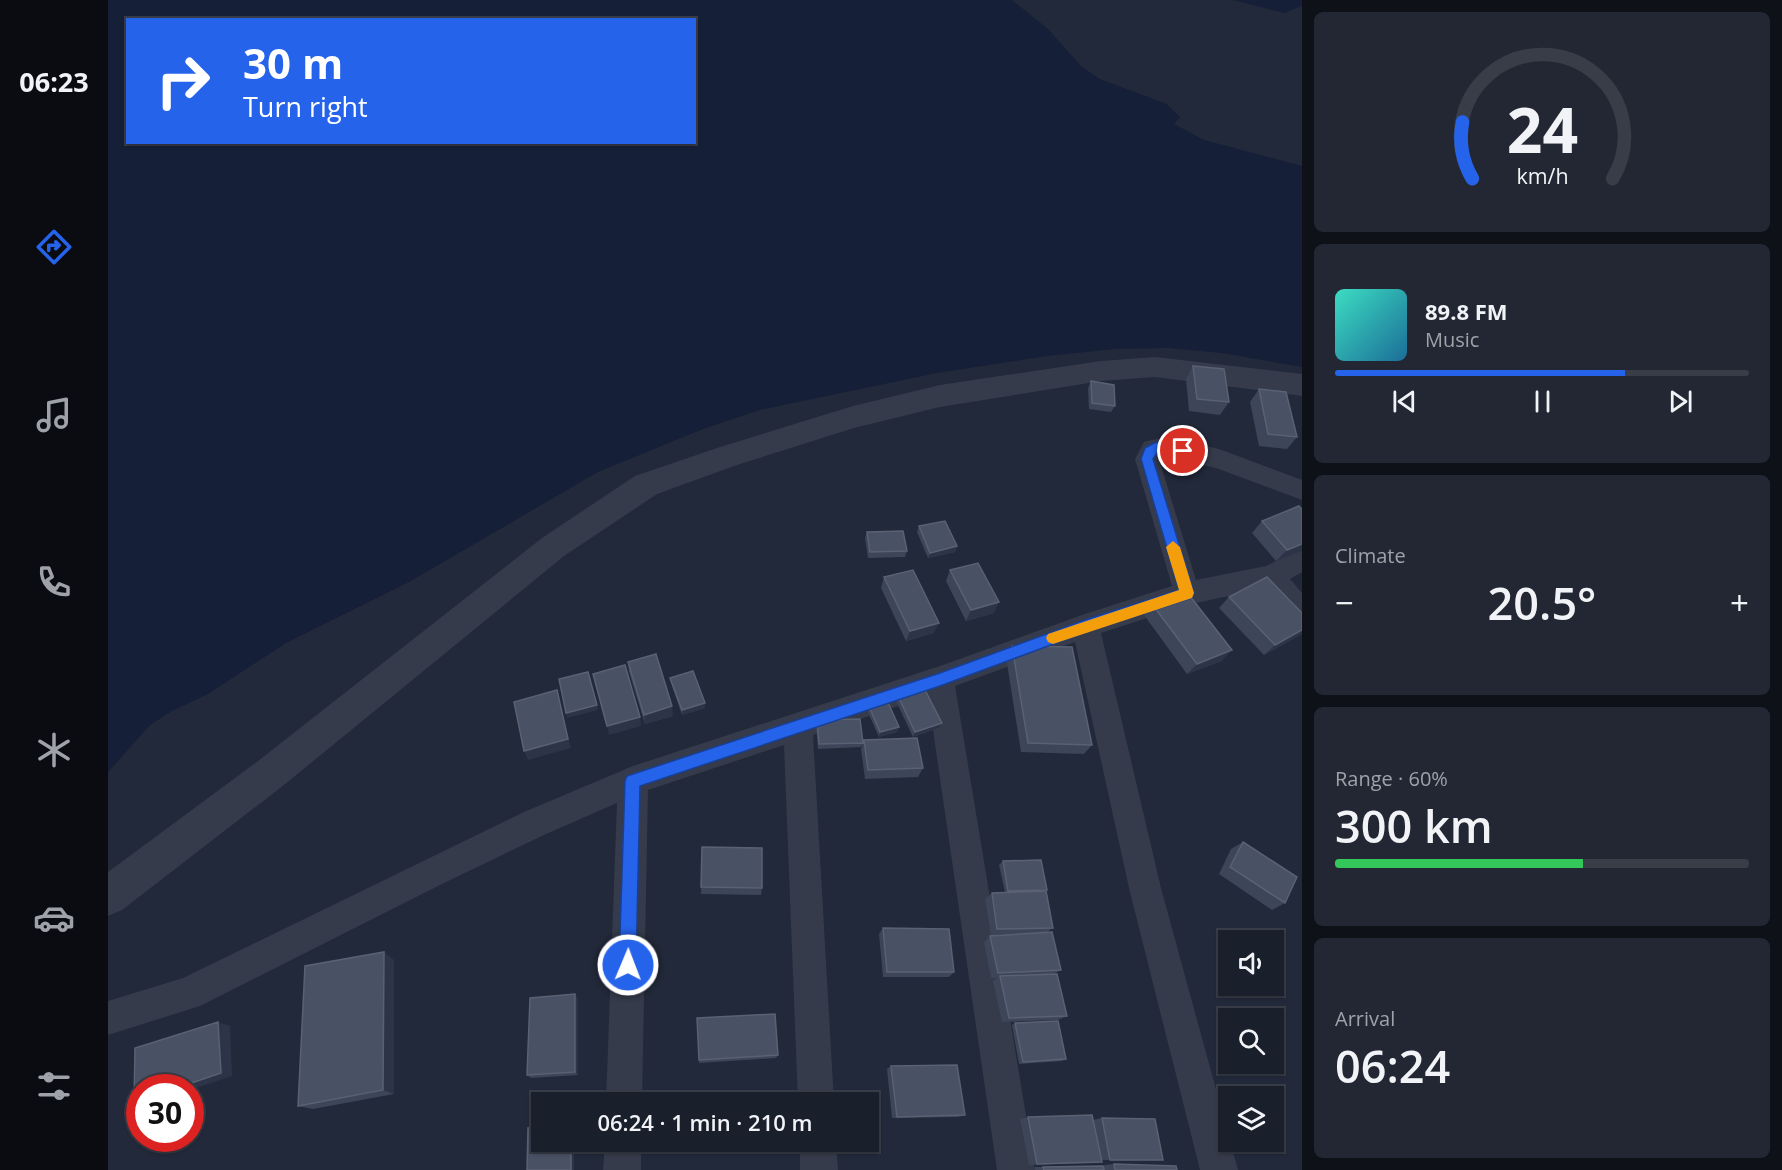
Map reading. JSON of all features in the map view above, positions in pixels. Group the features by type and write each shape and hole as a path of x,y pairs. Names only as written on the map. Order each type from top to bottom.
{"street":[{"path":"108,896 271,773 553,547 646,485 841,420 940,396 1101,371 1155,367 1302,385"},
{"path":"1187,593 1147,459 1150,451 1156,446 1165,447 1219,459 1302,490"},
{"path":"108,1018 188,994 433,872 633,781 940,679 1085,626 1187,593 1272,576 1302,559"},
{"path":"1272,576 1302,612"},
{"path":"1085,626 1145,888 1219,1170"},
{"path":"940,679 1016,1170"},
{"path":"798,726 816,1092"},
{"path":"624,1092 633,781"},
{"path":"622,1170 623,1152"},
{"path":"818,1152 819,1170"}],"water":[{"path":"108,0 1012,0 1048,29 1082,67 1100,79 1167,104 1180,117 1174,124 1204,140 1302,166 1302,367 1222,353 1168,348 1115,349 1047,356 937,373 760,410 703,429 598,472 409,582 286,643 208,694 172,711 150,725 108,772"},
{"path":"1233,0 1302,0 1302,6 1284,13"}],"building":[{"path":"1193,366 1224,369 1229,402 1197,399"},
{"path":"1091,381 1114,385 1115,406 1092,403"},
{"path":"1259,389 1286,392 1297,437 1268,434"},
{"path":"1299,506 1302,509 1302,544 1287,550 1262,521"},
{"path":"945,521 957,546 930,553 919,526"},
{"path":"903,531 907,551 870,552 867,532"},
{"path":"978,563 999,602 971,610 950,570"},
{"path":"913,570 939,623 910,631 884,577"},
{"path":"1267,577 1302,613 1302,630 1275,645 1229,597"},
{"path":"1186,591 1232,650 1197,664 1152,604"},
{"path":"1012,646 1072,647 1092,745 1028,743"},
{"path":"656,654 672,706 644,715 628,662"},
{"path":"625,665 640,717 607,726 593,674"},
{"path":"693,671 705,703 682,710 670,678"},
{"path":"588,672 597,705 566,713 559,679"},
{"path":"924,688 942,723 915,732 898,696"},
{"path":"557,690 568,739 524,751 514,702"},
{"path":"886,698 899,727 880,732 868,704"},
{"path":"860,719 863,743 819,744 817,720"},
{"path":"917,738 923,768 868,770 864,740"},
{"path":"1243,842 1297,877 1285,903 1230,867"},
{"path":"702,847 762,848 762,888 701,887"},
{"path":"1041,860 1047,890 1008,891 1003,861"},
{"path":"1046,891 1053,928 997,929 992,893"},
{"path":"883,928 949,929 954,972 887,972"},
{"path":"1052,932 1061,970 998,973 990,936"},
{"path":"384,952 383,1090 298,1106 305,966"},
{"path":"1057,974 1067,1016 1009,1018 1000,976"},
{"path":"575,994 575,1072 527,1075 530,998"},
{"path":"775,1014 778,1055 699,1060 697,1018"},
{"path":"1058,1021 1066,1059 1023,1062 1015,1023"},
{"path":"218,1022 221,1073 204,1079 204,1074 135,1074 135,1048"},
{"path":"957,1065 965,1115 897,1117 891,1066"},
{"path":"1092,1115 1102,1162 1037,1164 1028,1117"},
{"path":"1102,1118 1155,1119 1163,1160 1110,1160"},
{"path":"528,1128 531,1128 531,1152 571,1152 571,1170 527,1170"},
{"path":"1114,1164 1176,1166 1177,1170 1115,1170"},
{"path":"1103,1166 1104,1170 1044,1170 1043,1167"}],"slow traffic":[{"path":"1053,638 1187,593 1173,547"}],"route":[{"path":"628,965 633,781 940,679 1085,626 1187,593 1147,459 1150,451 1156,446 1183,451"}]}
